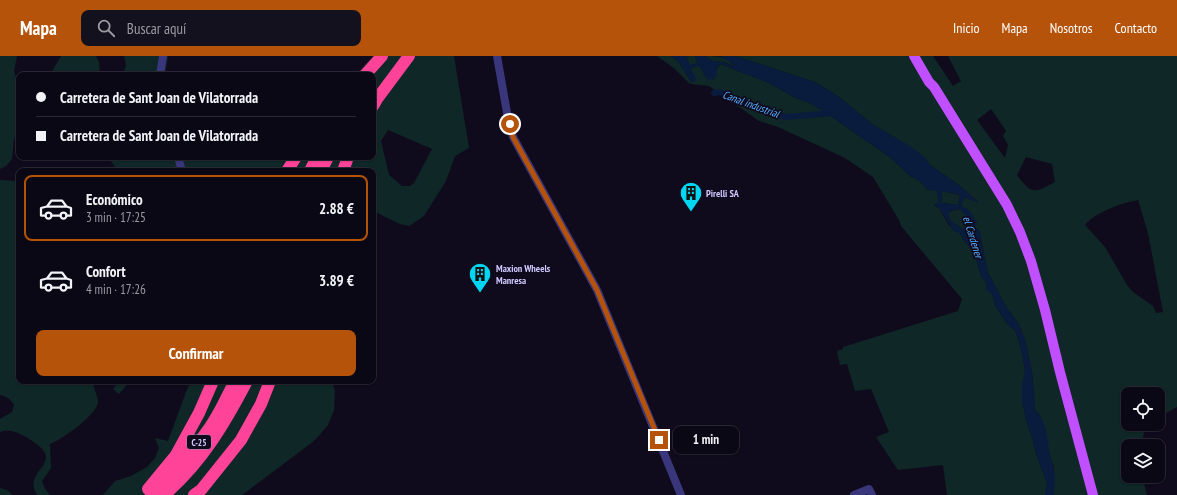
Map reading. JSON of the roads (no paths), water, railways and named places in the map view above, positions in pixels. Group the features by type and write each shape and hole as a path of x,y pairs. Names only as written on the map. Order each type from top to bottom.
{"highway":[{"path":"368,72 382,56"},
{"path":"375,72 388,56"},
{"path":"376,88 402,56"},
{"path":"376,102 409,56"},
{"path":"143,495 176,455 199,414 212,384"},
{"name":"C-25","path":"151,495 187,458 210,427 233,384"},
{"name":"C-25","path":"164,495 194,465 218,434 246,384"},
{"path":"194,495 201,490 241,440 261,404 269,384"}],"main road":[{"path":"914,56 1007,205 1020,232 1031,261 1045,310 1093,495"},
{"path":"920,56 933,81 934,87"}],"street":[{"path":"160,72 163,56"},
{"path":"497,56 513,137 597,290 681,495"},
{"path":"854,495 871,492"}],"water":[{"path":"671,56 686,56 690,65 698,63 695,56 706,56 711,60 724,62 734,67 734,64 720,56 735,56 815,82 839,97 872,124 913,148 923,156 930,165 960,186 979,203 964,197 961,206 969,210 977,222 975,228 979,230 988,273 1008,310 1018,323 1025,340 1032,372 1035,410 1044,424 1049,453 1054,469 1054,495 1045,495 1047,483 1026,420 1022,403 1022,385 1025,370 1021,348 1015,330 1008,325 996,307 992,294 987,291 986,282 981,276 974,252 965,242 960,233 954,231 939,208 934,205 939,203 937,191 928,190 920,181 910,176 891,158 810,103 796,98 767,82 720,64 717,69 717,75 713,80 707,79 699,65 691,68 696,80 692,83 678,61","holes":["942,191 960,195 958,205 942,203","959,209 969,220 974,235 974,245 965,231 954,223 948,215 948,212"]}],"waterway":[{"name":"Canal industrial","path":"714,93 720,92 770,113 786,117 835,113"}],"place":[{"name":"Pirelli SA","path":"691,212"},
{"name":"Maxion Wheels Manresa","path":"480,294"}],"water label":[{"name":"el Cardener","path":"973,237"}]}
